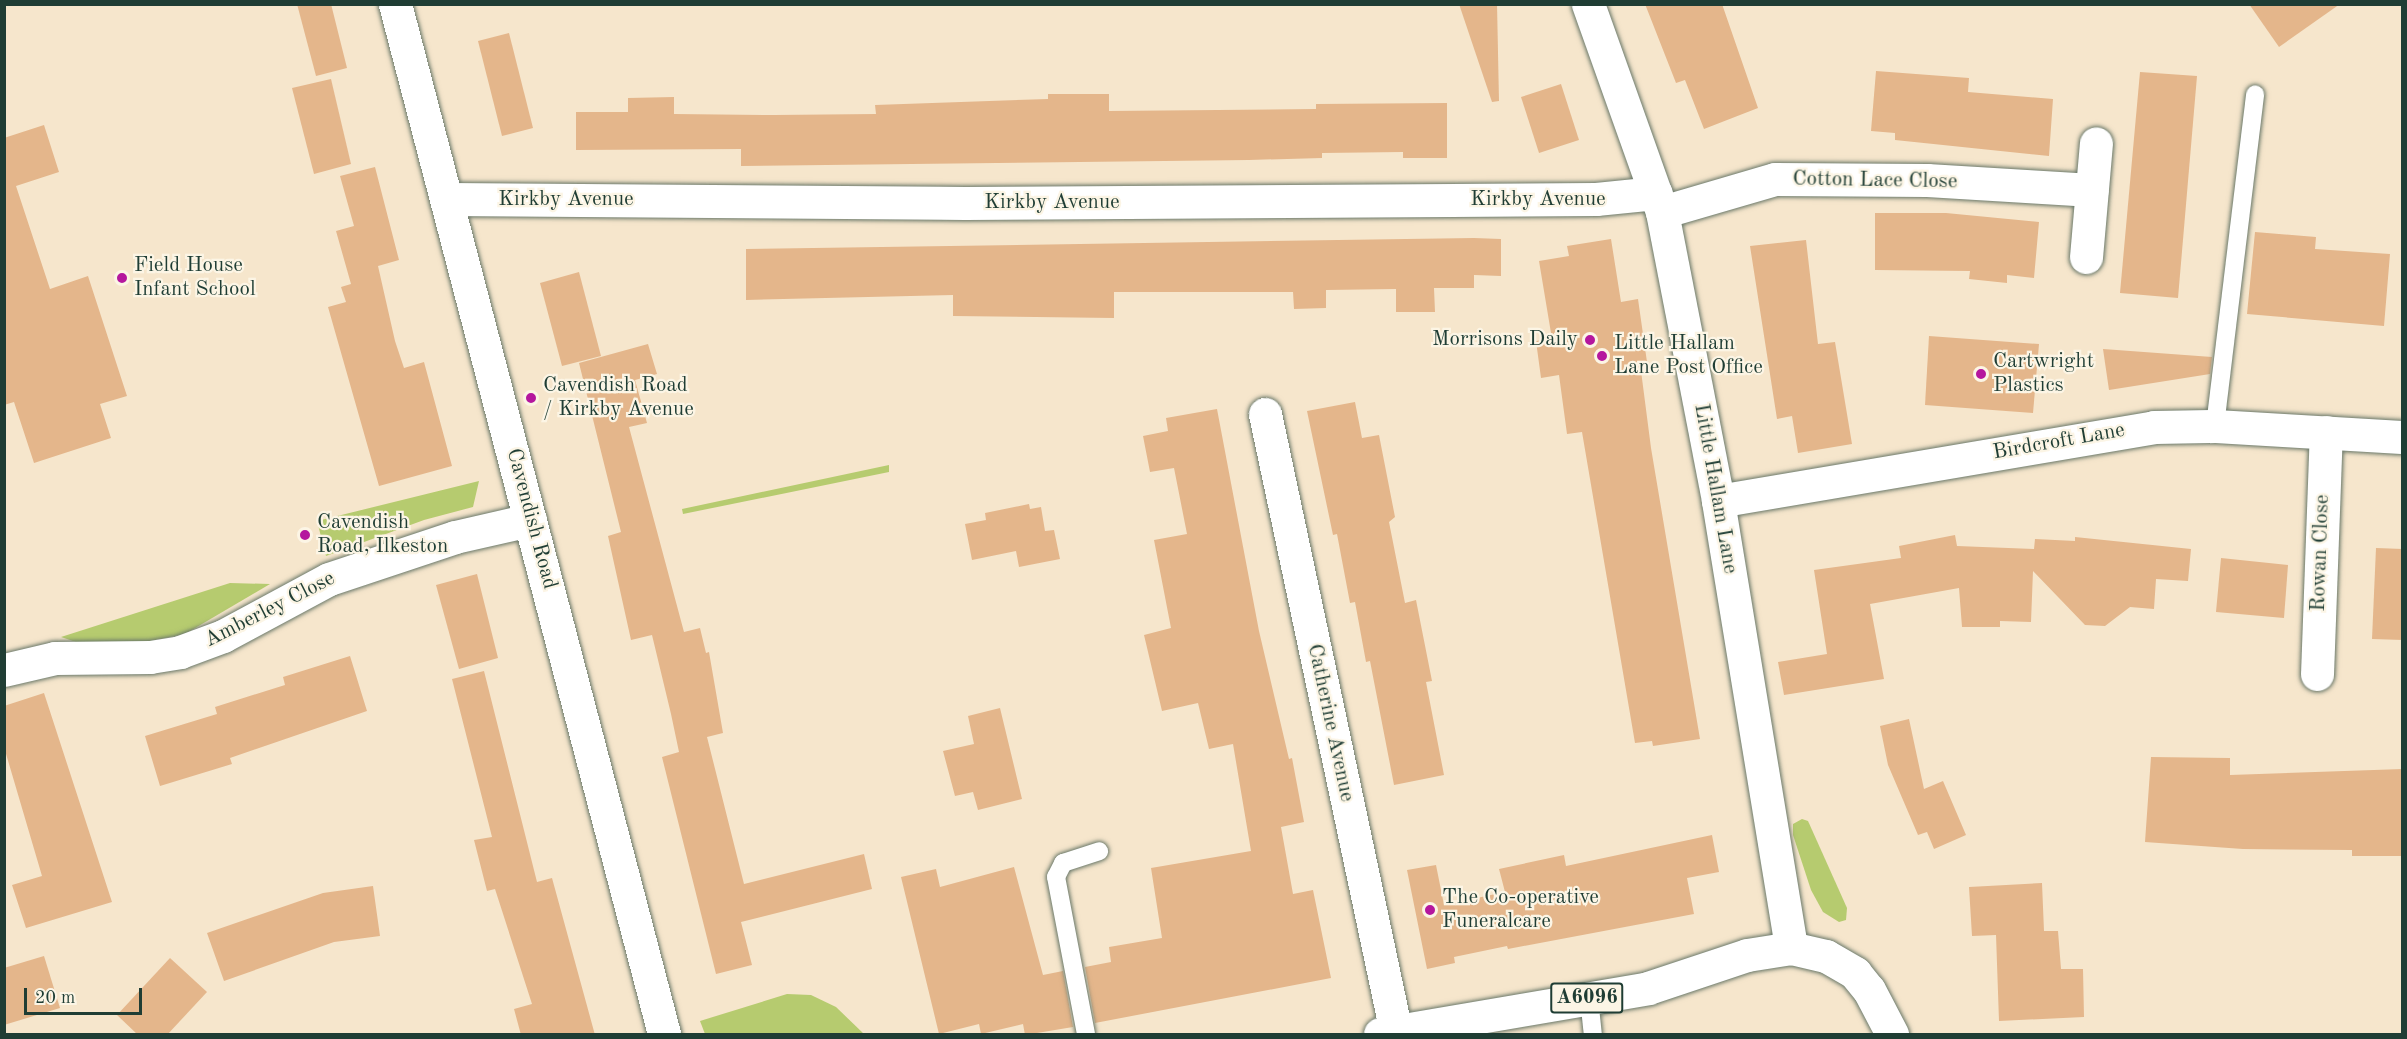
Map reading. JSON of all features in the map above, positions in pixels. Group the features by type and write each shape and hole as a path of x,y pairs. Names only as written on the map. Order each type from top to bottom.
{"street":[{"name":"Cavendish Road","path":"395,4 448,199 664,1035"},
{"name":"Little Hallam Lane","path":"1588,4 1659,202 1718,501 1791,948"},
{"path":"2086,257 2096,143"},
{"name":"Cotton Lace Close","path":"1659,202 1775,179 1927,180 2092,190"},
{"name":"Kirkby Avenue","path":"448,199 977,203 1596,199 1659,202"},
{"name":"Catherine Avenue","path":"1265,414 1388,1033"},
{"name":"Birdcroft Lane","path":"1718,501 2095,434 2154,427 2216,426 2403,437"},
{"name":"Rowan Close","path":"2317,674 2326,432"},
{"name":"Amberley Close","path":"4,670 55,658 150,657 188,650 223,636 329,579 455,537 530,520"},
{"name":"A6096","path":"1388,1033 1666,984 1747,955 1791,948 1826,956 1855,973 1869,990 1892,1035"}],"lane":[{"path":"2216,426 2255,94"},
{"path":"1086,1035 1051,906 1056,877 1063,863 1099,851"},
{"path":"1589,998 1593,1035"}],"green space":[{"path":"889,465 889,472 683,514 682,509"},
{"path":"479,481 473,507 424,520 326,556 317,521"},
{"path":"230,583 270,584 185,634 145,642 76,642 61,637"},
{"path":"1802,819 1808,821 1847,908 1846,920 1839,922 1823,912 1811,890 1793,835 1793,824"},
{"path":"787,994 811,995 836,1007 864,1034 705,1034 700,1021"}],"building":[{"path":"297,4 331,4 347,68 316,76"},
{"path":"1459,4 1497,4 1499,101 1492,102"},
{"path":"1645,4 1722,4 1758,108 1704,129 1685,80 1676,83"},
{"path":"2249,4 2340,4 2279,47"},
{"path":"509,33 533,128 502,136 478,41"},
{"path":"1876,71 1969,78 1968,92 2053,99 2049,156 1895,140 1895,133 1871,131"},
{"path":"2140,72 2197,76 2178,298 2120,293"},
{"path":"331,79 351,164 314,174 292,88"},
{"path":"1561,84 1579,140 1539,153 1521,97"},
{"path":"1048,94 1109,94 1109,111 1316,109 1316,104 1447,103 1447,158 1403,158 1403,152 1322,153 1322,158 1249,160 741,166 741,149 576,150 576,112 628,112 628,98 674,97 674,114 774,115 876,114 875,105 1048,99"},
{"path":"44,125 59,172 16,186 50,289 88,276 127,396 100,404 111,438 34,463 14,402 4,405 4,138"},
{"path":"375,167 399,260 378,266 395,341 404,368 424,362 452,466 379,486 328,307 346,302 341,287 351,284 336,231 354,226 340,176"},
{"path":"1875,213 1946,213 2039,222 2034,278 2007,275 2007,283 1969,279 1970,271 1875,270"},
{"path":"2255,232 2316,237 2315,249 2390,254 2384,326 2247,314"},
{"path":"1501,239 1501,276 1474,275 1474,288 1434,288 1435,312 1396,312 1396,289 1326,290 1326,308 1294,309 1293,292 1114,292 1114,318 953,316 953,295 746,300 746,249"},
{"path":"1611,239 1621,302 1638,299 1647,362 1640,363 1651,448 1700,739 1653,746 1652,741 1635,743 1582,432 1567,434 1559,375 1541,378 1536,341 1552,339 1539,261 1569,256 1567,246"},
{"path":"1806,240 1818,344 1835,342 1852,444 1798,453 1792,416 1777,419 1750,246"},
{"path":"579,272 601,356 562,366 540,283"},
{"name":"Cartwright Plastics","path":"1929,336 2039,344 2033,413 1925,405"},
{"path":"648,344 657,374 635,380 647,423 629,427 684,632 700,628 706,653 709,652 723,733 707,737 744,884 864,854 872,889 741,922 752,965 716,974 662,757 679,752 671,714 652,635 631,640 608,536 621,532 579,363"},
{"path":"2103,349 2212,357 2210,374 2109,390"},
{"path":"1355,402 1362,438 1379,435 1395,517 1389,522 1405,603 1416,600 1432,681 1426,682 1444,775 1394,785 1370,661 1366,662 1355,602 1350,603 1337,534 1333,535 1307,411"},
{"path":"1217,409 1259,631 1289,759 1292,758 1304,822 1281,827 1293,894 1313,890 1331,978 1095,1023 1085,967 1111,962 1109,947 1162,938 1151,868 1251,851 1233,744 1209,749 1198,703 1162,711 1144,635 1171,628 1154,540 1187,534 1174,468 1150,472 1143,436 1168,431 1166,418"},
{"path":"1029,504 1030,509 1041,507 1045,531 1054,530 1060,559 1019,567 1016,551 972,560 965,524 986,520 985,513"},
{"path":"1955,535 1957,546 2034,549 2035,539 2075,541 2075,537 2191,549 2188,581 2156,579 2154,609 2130,607 2105,626 2085,625 2033,571 2031,622 2000,621 2000,627 1962,627 1959,588 1870,604 1884,679 1784,695 1778,662 1827,654 1814,570 1901,558 1899,546"},
{"path":"2376,548 2403,549 2403,640 2372,639"},
{"path":"2221,558 2288,565 2284,618 2216,612"},
{"path":"477,574 498,658 459,669 436,585"},
{"path":"350,656 367,711 230,758 232,764 160,786 145,736 217,714 215,707 285,685 283,677"},
{"path":"484,671 537,882 552,878 595,1035 521,1035 514,1009 532,1004 495,889 487,891 474,840 492,837 452,679"},
{"path":"44,693 112,902 26,928 12,885 42,876 4,747 4,706"},
{"path":"1000,708 1022,799 978,810 973,792 955,796 943,751 974,744 968,716"},
{"path":"1909,719 1924,789 1943,781 1966,835 1934,849 1927,832 1918,835 1888,765 1880,726"},
{"path":"2151,757 2230,758 2230,775 2403,769 2402,856 2352,856 2352,850 2243,849 2145,842"},
{"path":"1712,835 1719,872 1687,878 1694,914 1508,949 1507,946 1454,957 1455,963 1427,969 1407,870 1436,865 1444,905 1505,892 1499,869 1564,855 1566,866"},
{"path":"1014,867 1043,975 1063,971 1073,1027 1025,1035 1023,1024 981,1034 979,1024 939,1034 901,877 936,869 940,887"},
{"path":"2042,883 2044,931 2058,931 2061,969 2083,969 2084,1017 1999,1021 1996,935 1972,936 1969,887"},
{"path":"373,886 380,936 334,942 224,981 207,933 323,893"},
{"path":"44,956 60,1008 4,1025 4,968"},
{"path":"170,958 207,992 167,1035 138,1035 117,1015"}],"place":[{"name":"Field House Infant School","path":"122,278"},
{"name":"Morrisons Daily","path":"1590,340"},
{"name":"Little Hallam Lane Post Office","path":"1602,356"},
{"name":"Cartwright Plastics","path":"1981,374"},
{"name":"Cavendish Road / Kirkby Avenue","path":"531,398"},
{"name":"Cavendish Road, Ilkeston","path":"305,535"},
{"name":"The Co-operative Funeralcare","path":"1430,910"}]}
